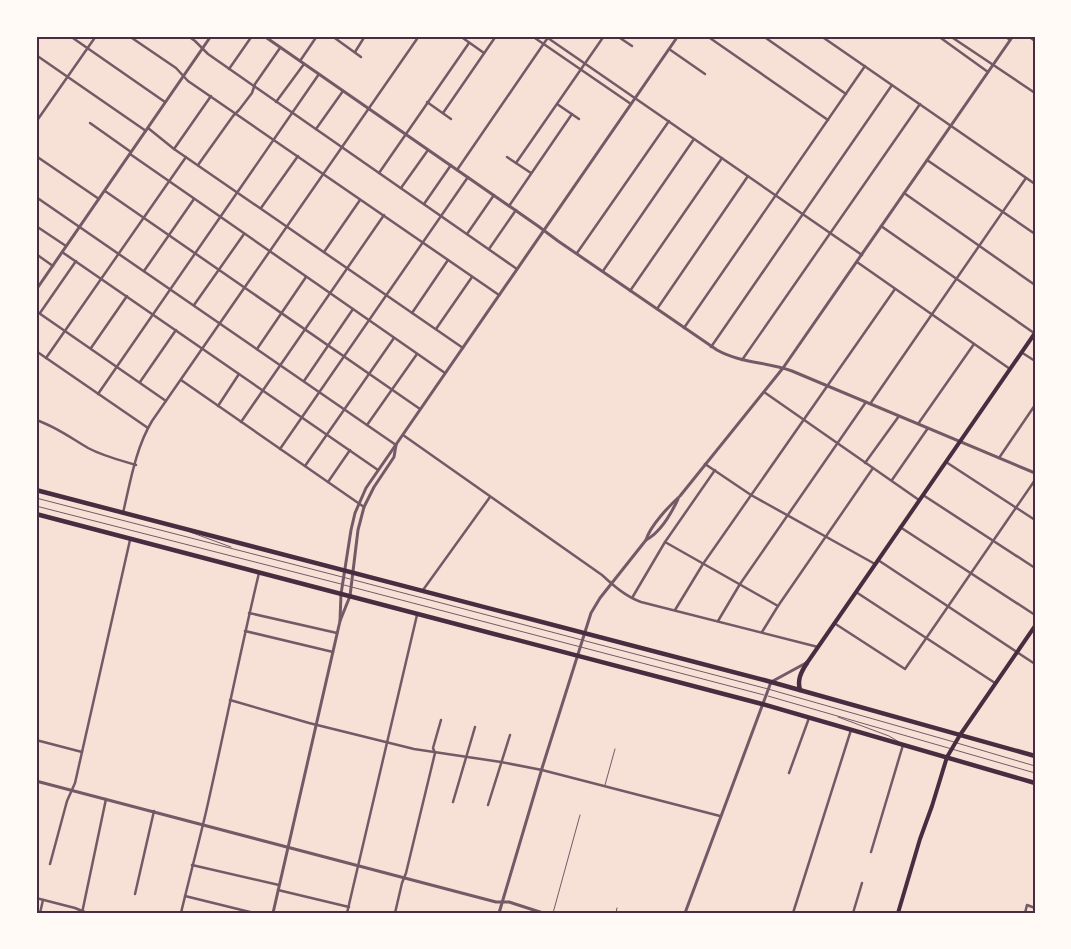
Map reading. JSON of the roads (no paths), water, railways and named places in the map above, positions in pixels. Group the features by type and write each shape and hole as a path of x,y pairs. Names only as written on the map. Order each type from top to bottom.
{"main road":[{"path":"800,690 798,684 806,662 1035,333"},
{"path":"36,490 586,633 800,690 1035,756"},
{"path":"36,514 762,704 1035,783"},
{"path":"898,913 947,757 1035,626"}],"street":[{"path":"70,36 165,102"},
{"path":"36,122 96,36"},
{"path":"129,36 176,68 183,76 211,96 499,295"},
{"path":"188,36 208,54 254,87 517,269"},
{"path":"36,290 211,36"},
{"path":"229,69 252,36"},
{"path":"276,102 317,36"},
{"path":"332,36 362,57"},
{"path":"354,52 365,36"},
{"path":"123,513 142,441 148,428 419,36"},
{"path":"460,36 484,53"},
{"path":"443,113 496,36"},
{"path":"532,36 631,104"},
{"path":"516,163 604,36"},
{"path":"617,36 632,46"},
{"path":"623,40 626,36"},
{"path":"340,621 341,594 353,522 366,488 678,36"},
{"path":"707,36 828,120"},
{"path":"764,36 846,94"},
{"path":"821,36 1035,184"},
{"path":"938,36 988,72"},
{"path":"950,36 1035,93"},
{"path":"499,913 577,655 595,604 646,540 666,510 680,496 784,368 1012,38 1005,36"},
{"path":"1028,36 1035,41"},
{"path":"265,37 711,347 728,356 784,368 828,385 1035,473"},
{"path":"456,170 547,37 862,255"},
{"path":"378,173 469,43"},
{"path":"198,166 252,93 255,84 280,48"},
{"path":"669,49 705,74"},
{"path":"36,55 147,129 463,348"},
{"path":"684,328 865,66"},
{"path":"98,394 319,74"},
{"path":"711,347 892,85"},
{"path":"316,129 343,91"},
{"path":"174,149 211,96"},
{"path":"428,102 451,118"},
{"path":"557,104 579,119"},
{"path":"742,360 920,104"},
{"path":"509,206 572,114"},
{"path":"576,254 669,121"},
{"path":"90,123 169,182 445,373"},
{"path":"602,272 694,139"},
{"path":"401,188 428,150"},
{"path":"36,156 99,199"},
{"path":"261,208 298,156"},
{"path":"46,358 186,157"},
{"path":"507,157 531,173"},
{"path":"630,291 722,158"},
{"path":"927,160 1035,234"},
{"path":"424,204 451,166"},
{"path":"656,309 748,176"},
{"path":"280,448 468,178"},
{"path":"718,621 740,584 787,516 932,315 1026,178"},
{"path":"104,190 420,409"},
{"path":"904,193 1035,284"},
{"path":"467,234 494,196"},
{"path":"36,197 396,444"},
{"path":"144,271 194,199"},
{"path":"324,252 360,199"},
{"path":"489,249 516,210"},
{"path":"242,422 384,216"},
{"path":"36,226 66,246"},
{"path":"881,226 1035,333"},
{"path":"194,305 244,234"},
{"path":"62,252 378,470"},
{"path":"36,254 53,266"},
{"path":"412,313 448,260"},
{"path":"40,313 76,261"},
{"path":"857,262 1010,369"},
{"path":"257,348 306,277"},
{"path":"436,329 472,277"},
{"path":"676,610 703,564 895,289"},
{"path":"91,348 127,296"},
{"path":"304,381 353,309"},
{"path":"36,311 166,401"},
{"path":"140,382 176,330"},
{"path":"305,466 394,337"},
{"path":"918,424 974,344"},
{"path":"36,351 148,428"},
{"path":"1021,352 1035,361"},
{"path":"367,425 417,354"},
{"path":"218,406 240,374"},
{"path":"181,380 364,507"},
{"path":"764,392 919,500"},
{"path":"999,458 1035,406"},
{"path":"866,463 899,416"},
{"path":"36,420 56,428 96,452 136,465"},
{"path":"891,480 928,428"},
{"path":"403,435 632,598 818,647"},
{"path":"273,913 337,633 350,596 358,530 364,507 394,457 396,444"},
{"path":"328,482 350,450"},
{"path":"946,462 1035,520"},
{"path":"705,464 751,495 874,564"},
{"path":"762,633 778,606 873,468"},
{"path":"632,598 664,542 715,470"},
{"path":"834,623 905,669 1035,480"},
{"path":"923,494 1035,568"},
{"path":"423,590 490,497"},
{"path":"900,527 1035,615"},
{"path":"50,864 67,801 75,783 131,538"},
{"path":"664,542 778,606"},
{"path":"878,560 1035,664"},
{"path":"181,913 259,572"},
{"path":"856,592 995,683"},
{"path":"249,613 337,633"},
{"path":"347,913 417,614"},
{"path":"245,632 333,652"},
{"path":"685,913 770,682 806,662"},
{"path":"230,700 414,749 542,770 720,816"},
{"path":"789,773 809,717"},
{"path":"395,913 441,720"},
{"path":"453,802 475,727"},
{"path":"793,913 851,729"},
{"path":"488,805 510,734"},
{"path":"36,740 82,752"},
{"path":"871,852 903,744"},
{"path":"36,781 496,902 509,902 543,913"},
{"path":"82,912 106,799"},
{"path":"135,894 154,811"},
{"path":"192,865 279,885"},
{"path":"853,913 862,883"},
{"path":"278,890 349,907"},
{"path":"185,896 254,913"},
{"path":"36,898 87,913"},
{"path":"40,913 43,900"},
{"path":"1025,913 1027,905 1035,908"}],"lane":[{"path":"36,498 768,688 1035,766"},
{"path":"36,506 766,695 1035,773"},
{"path":"179,527 238,550"},
{"path":"833,714 903,744"},
{"path":"605,786 615,748"},
{"path":"553,913 580,814"},
{"path":"616,913 618,908"}]}
